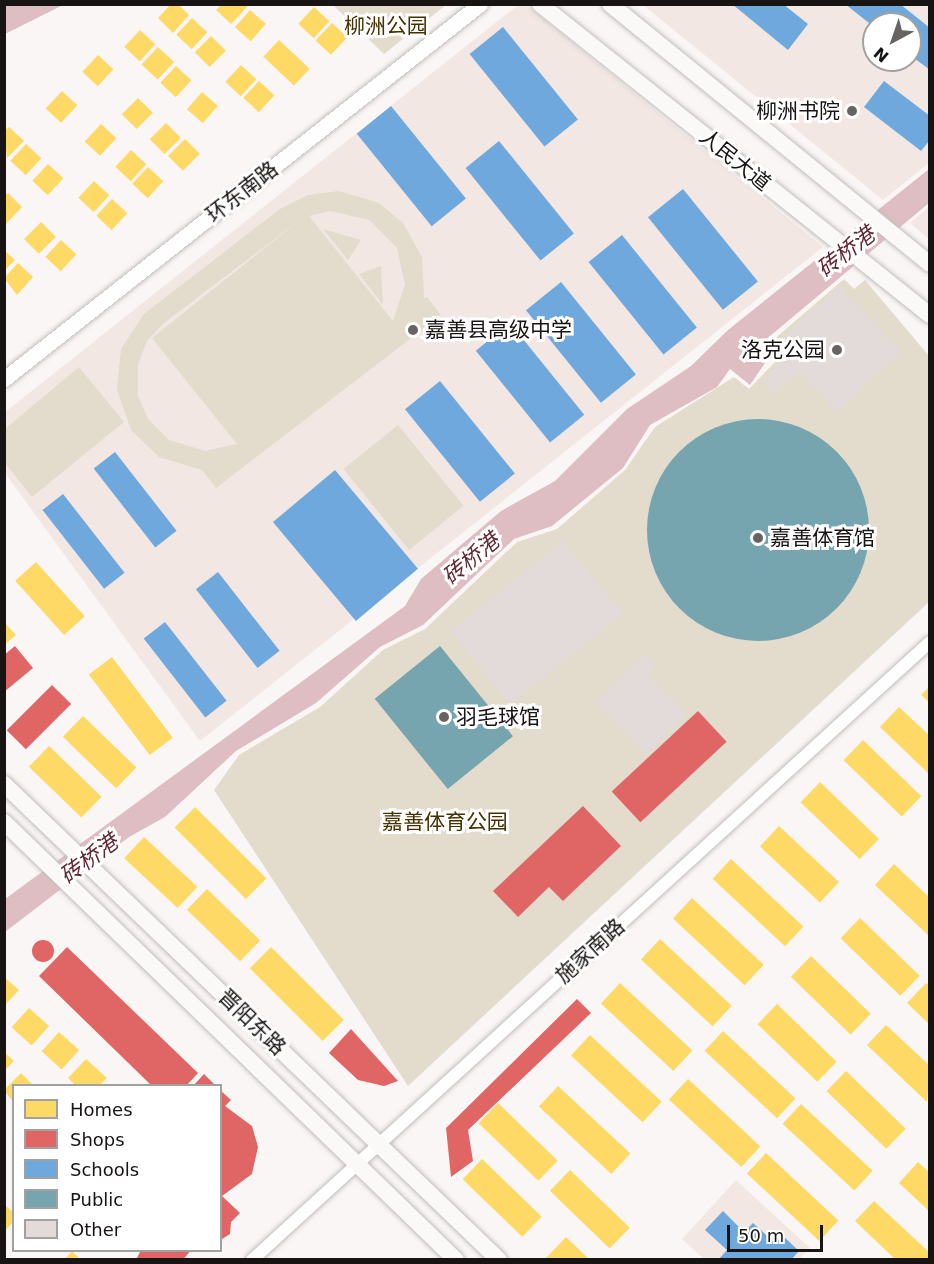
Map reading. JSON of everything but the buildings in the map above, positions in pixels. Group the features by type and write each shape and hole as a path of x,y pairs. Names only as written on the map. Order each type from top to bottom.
{"main road":[{"name":"人民大道","path":"540,4 930,315"},
{"name":"人民大道","path":"610,4 924,260"},
{"name":"晋阳东路","path":"4,784 499,1260"},
{"name":"晋阳东路","path":"4,822 456,1260"}],"street":[{"name":"环东南路","path":"4,379 480,4"},
{"name":"施家南路","path":"252,1260 930,642"}],"shaded area":[{"name":"嘉善县高级中学","path":"518,5 526,5 823,247 200,741 5,473 4,413"},
{"name":"柳洲书院","path":"643,5 929,5 929,163 883,200"},
{"path":"929,207 929,239 910,223"},
{"path":"736,1180 810,1248 799,1259 704,1259 682,1239"}],"green space":[{"name":"柳洲公园","path":"333,5 446,5 384,54"},
{"path":"339,191 379,203 403,223 422,257 424,298 427,297 441,315 216,488 202,470 159,457 131,430 117,390 121,349 144,314 280,209 308,195","holes":["330,211 369,220 397,248 405,284 393,321 309,216","301,219 152,338 237,444 205,451 169,440 148,419 138,396 138,364 147,341 164,323"]},
{"path":"323,229 361,240 348,260"},
{"path":"381,266 383,305 359,274"},
{"name":"嘉善体育公园","path":"844,279 854,289 865,280 929,356 929,602 408,1086 214,790 239,755 320,707 383,650 425,629 517,542 557,529 625,470 655,427 734,377 749,389 777,360 765,347"},
{"path":"79,367 124,422 32,497 5,463 5,429"},
{"path":"398,425 463,506 409,550 344,469"}],"water":[{"path":"6,4 63,5 5,34"},
{"name":"砖桥港","path":"929,169 929,203 752,351 765,363 750,385 730,369 717,387 650,425 623,468 552,526 514,539 423,625 380,647 316,703 236,751 165,817 129,837 5,932 5,899 405,606 421,579 501,511 555,481 627,409 691,366 728,330"}],"place":[{"name":"柳洲书院","path":"852,111"},
{"name":"嘉善县高级中学","path":"413,330"},
{"name":"洛克公园","path":"837,350"},
{"name":"嘉善体育馆","path":"758,538"},
{"name":"羽毛球馆","path":"444,717"}]}
